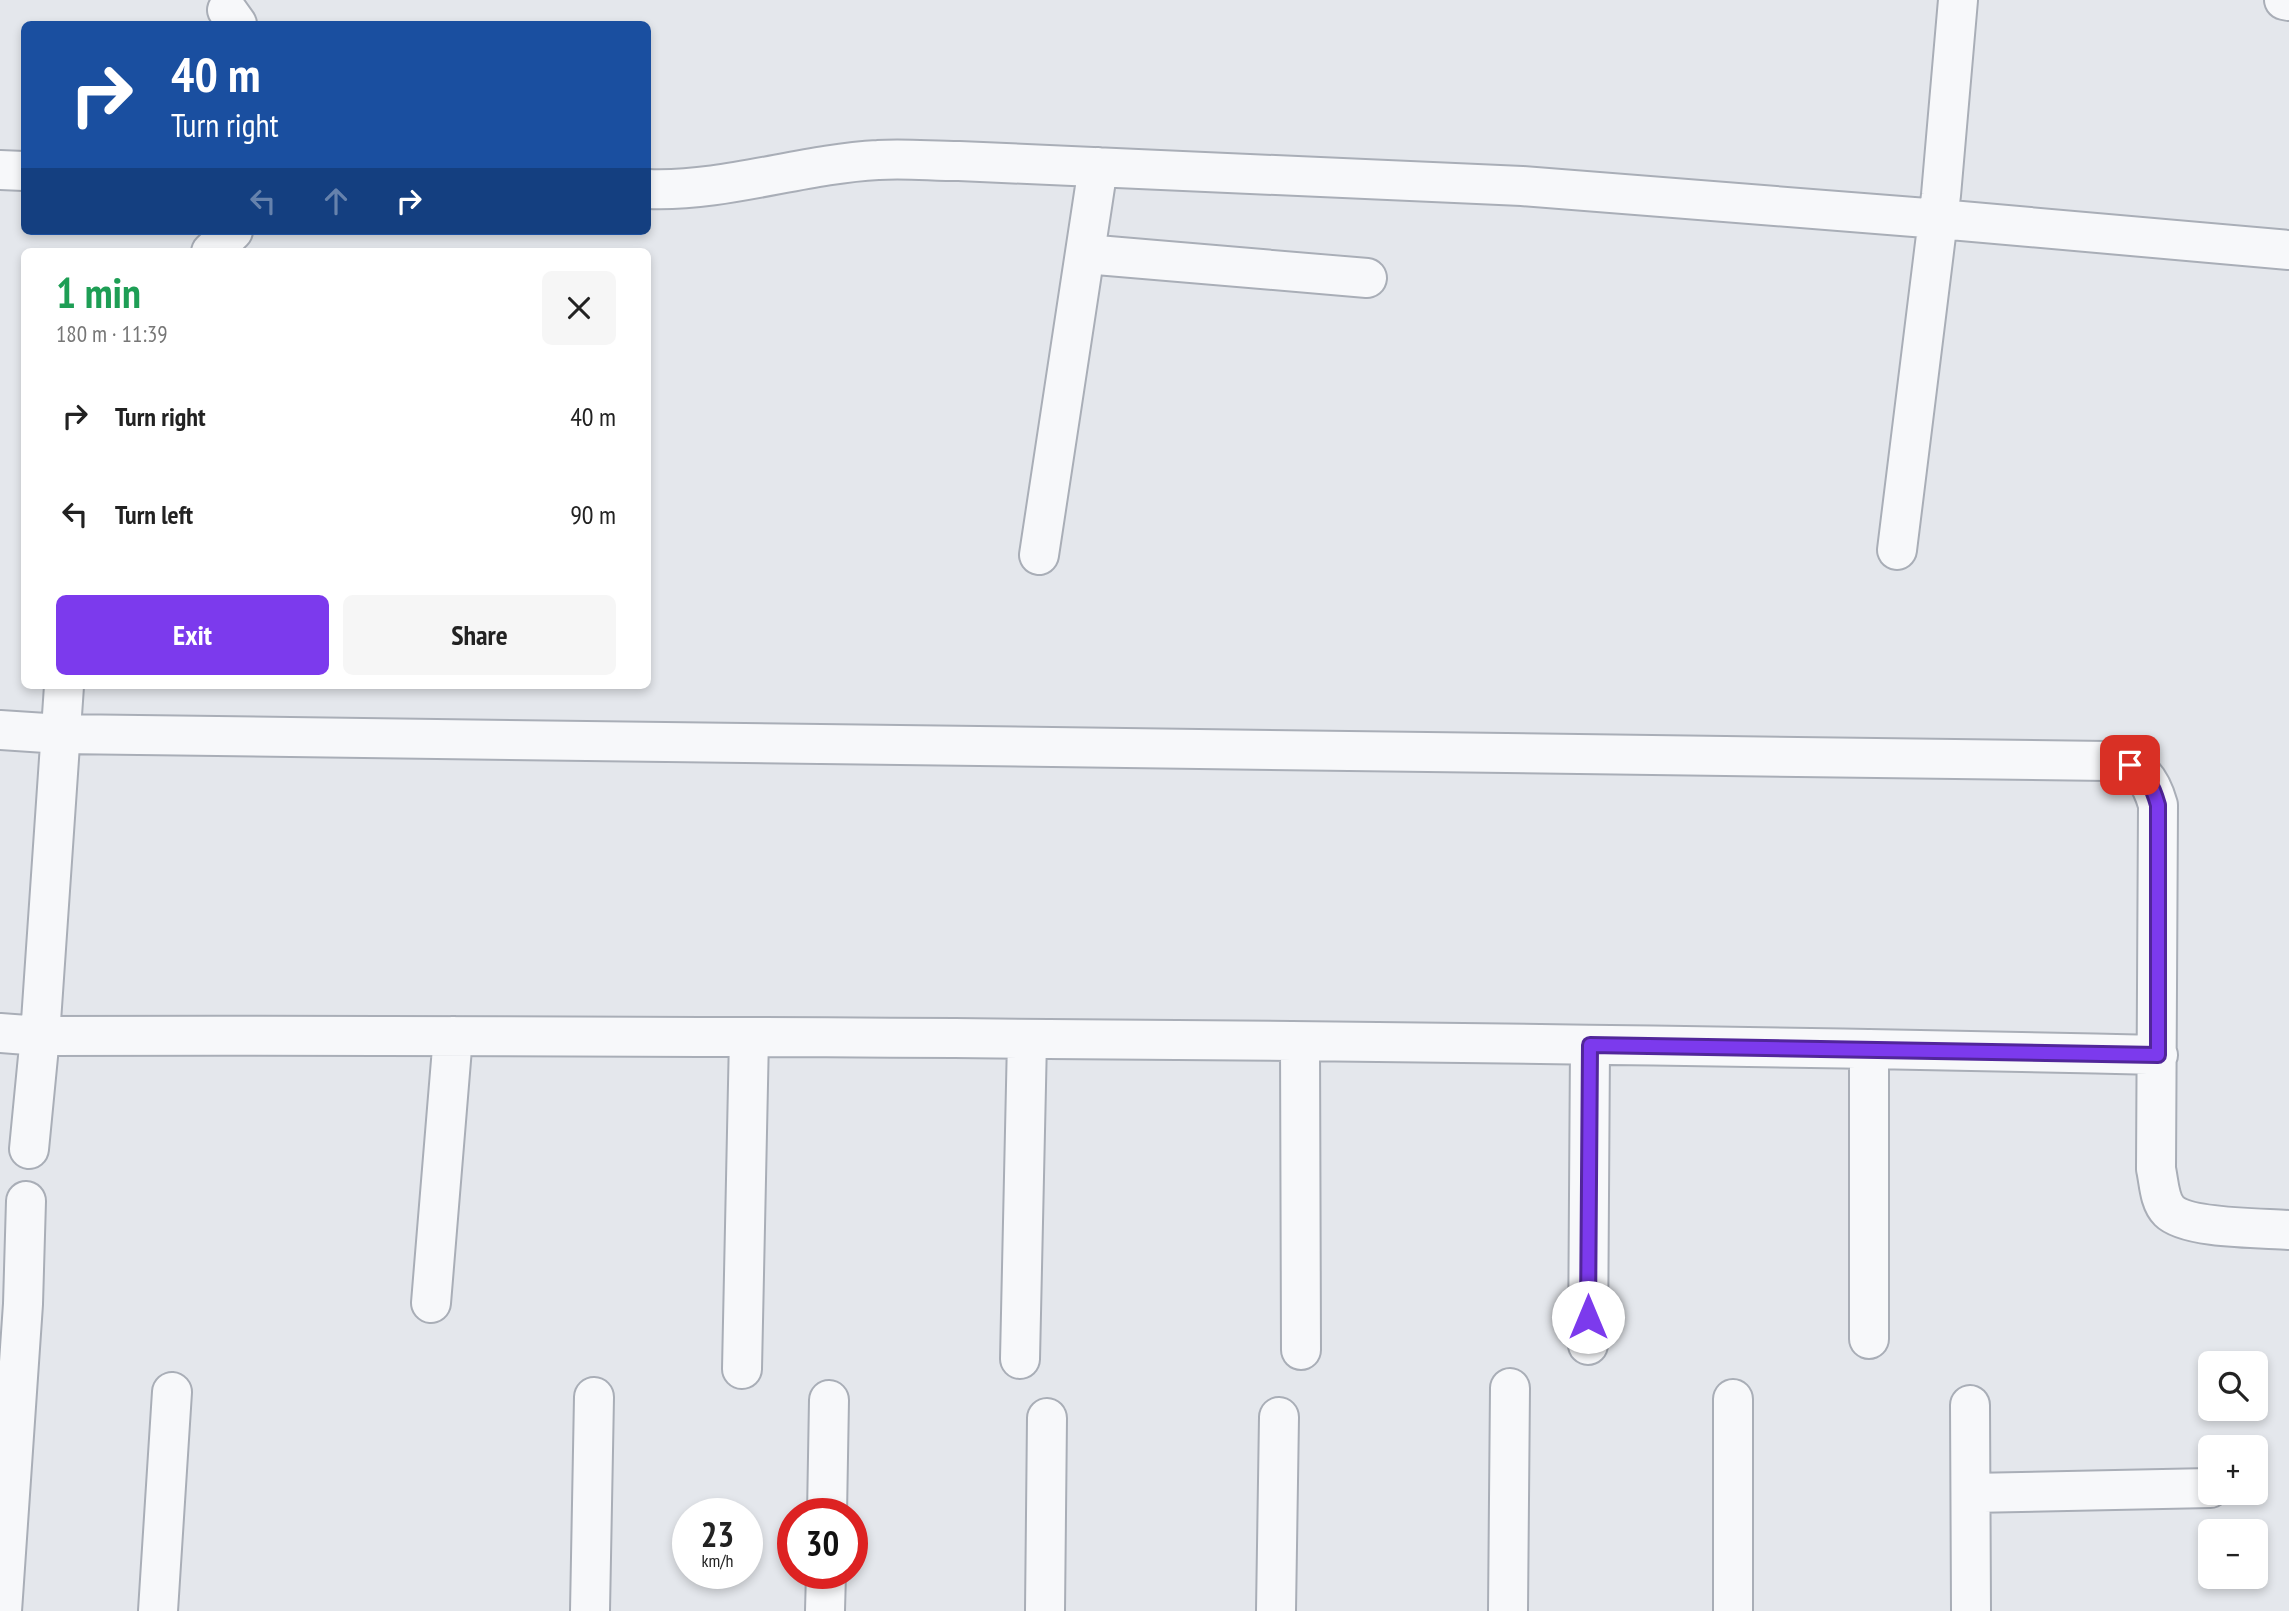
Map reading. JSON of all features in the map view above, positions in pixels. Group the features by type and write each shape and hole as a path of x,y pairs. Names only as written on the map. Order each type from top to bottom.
{"street":[{"path":"1897,550 1939,219 1958,0"},
{"path":"651,189 666,190 877,160 1098,167 1522,186 2289,250"},
{"path":"1039,555 1098,167"},
{"path":"0,170 21,171"},
{"path":"215,248 229,235"},
{"path":"1085,254 1367,278"},
{"path":"29,1149 40,1037 64,689"},
{"path":"0,730 61,734 2108,761 2130,765 2152,786 2158,805 2156,1169 2163,1201 2170,1212 2189,1221 2289,1230"},
{"path":"0,1033 40,1037 749,1037 1590,1045 2158,1055"},
{"path":"430,1303 453,1036"},
{"path":"743,1369 749,1037"},
{"path":"1020,1359 1027,1040"},
{"path":"1300,1043 1301,1350"},
{"path":"1588,1345 1590,1045"},
{"path":"1869,1049 1869,1339"},
{"path":"2,1611 11,1303 26,1201"},
{"path":"1508,1611 1510,1388"},
{"path":"158,1611 172,1392"},
{"path":"590,1611 594,1397"},
{"path":"1733,1399 1733,1611"},
{"path":"827,1498 829,1400"},
{"path":"1970,1405 1971,1611"},
{"path":"1276,1611 1279,1417"},
{"path":"1045,1611 1047,1418"},
{"path":"1971,1493 2198,1488"},
{"path":"825,1611 826,1589"}],"route":[{"path":"1588,1317 1590,1045 2158,1055 2158,805 2152,786 2130,765"}]}
